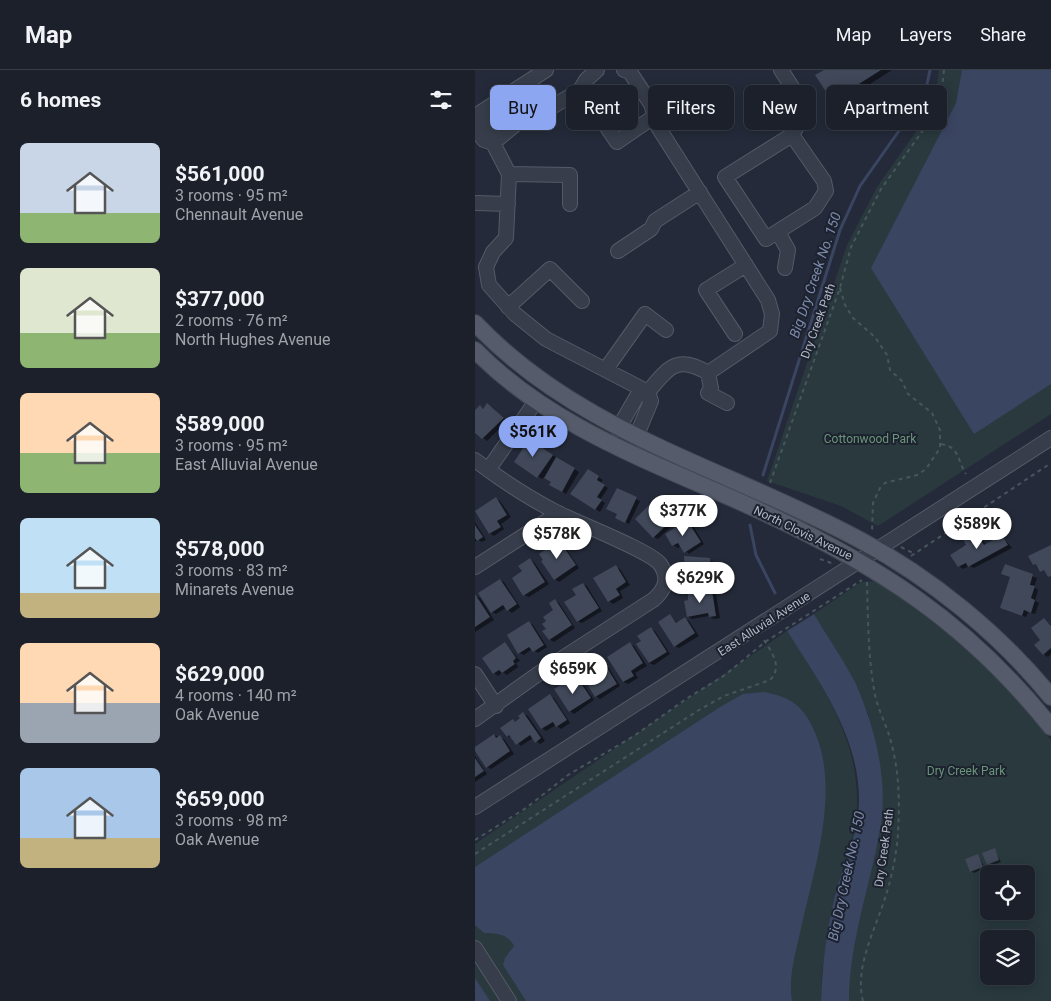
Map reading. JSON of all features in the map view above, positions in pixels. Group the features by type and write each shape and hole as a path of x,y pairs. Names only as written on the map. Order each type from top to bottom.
{"main road":[{"name":"North Clovis Avenue","path":"475,323 503,351 528,372 582,409 618,429 797,509 877,550 948,598 998,641 1051,697"},
{"name":"North Clovis Avenue","path":"475,350 492,367 536,401 618,449 755,509 861,561 929,605 985,654 1026,696 1051,727"},
{"path":"536,401 563,409 618,440 630,440 635,437"}],"street":[{"path":"546,70 478,114 495,133 493,143 509,174 506,238 493,252 486,267 489,285 508,306 546,339 648,392 651,401 635,437"},
{"path":"493,143 522,119 537,116 580,90 597,70"},
{"path":"624,70 630,72 648,99"},
{"path":"781,70 807,110 792,135 725,178 766,239 815,208 826,191 824,181 792,135"},
{"path":"475,128 484,140 493,143"},
{"path":"609,130 617,142 635,130"},
{"path":"661,130 768,300 772,314 770,331 708,373"},
{"path":"509,174 570,175 571,204"},
{"path":"618,251 651,229 655,220 700,192"},
{"path":"475,203 507,204"},
{"path":"777,232 788,250 785,268"},
{"path":"735,334 706,290 746,265"},
{"path":"508,306 550,269 581,300"},
{"path":"606,369 645,314 665,330"},
{"path":"618,429 637,396 648,392 665,372 678,364 693,364 708,373 711,388 708,393 727,403"},
{"path":"488,470 536,401"},
{"name":"East Alluvial Avenue","path":"475,807 756,629 1051,438"},
{"path":"475,460 559,514 654,558 665,573 666,581 664,589 653,600 538,674 496,706 475,719"},
{"path":"475,567 559,514"},
{"path":"475,674 496,706"},
{"path":"475,948 509,1001"}],"path":[{"name":"Dry Creek Path","path":"778,488 769,484 841,288 851,247 881,189 931,119 942,89 944,70"},
{"path":"841,288 848,310 853,318 875,337 887,355 890,370 902,382 907,394 928,409 935,418 940,430 941,444 938,455 926,469 917,475 885,482 873,503 872,533 863,528"},
{"path":"941,444 951,446 957,452 966,474"},
{"path":"915,554 1051,463"},
{"name":"Dry Creek Path","path":"765,642 866,577 875,698 889,735 898,772 899,804 898,835 887,893 866,954 860,988 863,1001"},
{"path":"475,854 708,705 725,696 770,680 775,676 777,664 775,656 756,629"},
{"path":"475,840 526,808 568,775 635,736 685,699 725,675 765,642"}],"green space":[{"name":"Cottonwood Park","path":"939,70 1051,70 1051,414 878,526 841,506 767,481 847,245 877,187 917,130 947,130 947,85 937,85"},
{"name":"Dry Creek Park","path":"875,581 910,604 965,646 1006,686 1051,740 1051,1001 849,1001 849,972 869,716 854,681 814,614 861,582"},
{"path":"787,631 829,699 840,722 854,770 857,796 856,824 822,970 821,1001 475,1001 475,844"}],"water":[{"path":"962,70 1051,70 1051,384 974,434 871,268 942,130 947,130 947,120 956,103"},
{"path":"814,614 855,682 869,717 878,754 883,793 880,830 852,958 849,1001 821,1001 830,919 836,892 857,823 859,800 857,776 845,732 835,711 787,631"},
{"path":"764,692 790,700 802,710 812,725 823,758 825,808 822,834 796,950 791,984 792,1001 526,1001 503,965 505,958 514,946 505,937 493,933 484,933 475,925 475,867 720,707 743,694"},
{"path":"475,978 490,1001 475,1001"}],"building":[{"path":"824,70 881,70 857,85 826,85 826,92 815,75"},
{"path":"487,403 504,418 482,439 475,433 475,410 480,405 483,409"},
{"path":"529,439 553,455 537,478 514,462"},
{"path":"556,457 575,468 562,492 549,485 551,482 544,478"},
{"path":"588,469 599,476 597,480 605,485 597,497 602,500 595,510 570,494"},
{"path":"617,488 637,497 625,523 615,518 617,514 606,509"},
{"path":"496,497 507,515 497,521 501,527 489,534 475,511"},
{"path":"654,500 673,519 653,538 635,519"},
{"path":"687,520 701,542 684,553 678,543 672,546 665,534"},
{"path":"475,525 483,537 477,541 475,538"},
{"path":"970,535 972,538 978,535 984,545 1002,535 1008,545 968,567 966,563 958,567 950,555 966,545 963,539"},
{"path":"559,540 576,565 554,580 541,561 543,560 539,554"},
{"path":"1051,545 1051,576 1048,577 1044,570 1040,572 1036,564 1033,565 1028,556"},
{"path":"684,556 710,558 711,578 685,579"},
{"path":"530,558 545,582 523,596 512,578 522,571 518,566"},
{"path":"1005,564 1033,574 1030,585 1035,586 1031,598 1035,600 1031,613 1024,610 1022,616 1000,608 1010,577 1001,574"},
{"path":"616,565 626,582 616,589 620,595 608,602 593,578"},
{"path":"500,579 517,604 507,611 503,605 491,613 478,593"},
{"path":"583,583 599,608 577,622 564,602 576,595 572,589"},
{"path":"712,590 716,616 709,617 708,613 687,617 684,601 688,600 688,594"},
{"path":"475,594 490,617 475,627"},
{"path":"555,599 572,625 549,640 542,631 546,629 542,624 546,621 543,617 553,610 549,603"},
{"path":"670,614 676,623 685,617 695,633 674,647 658,622"},
{"path":"1044,618 1051,626 1051,648 1043,655 1034,645 1040,640 1031,628"},
{"path":"529,621 544,645 533,652 529,647 518,654 507,635"},
{"path":"651,627 667,652 649,663 636,644 641,641 637,636"},
{"path":"505,642 516,658 513,661 515,664 502,673 499,670 493,674 482,658"},
{"path":"630,642 643,663 631,671 634,676 623,682 607,657"},
{"path":"601,658 617,684 595,697 582,676 591,670 588,666"},
{"path":"579,680 591,698 569,712 554,689 565,682 568,687"},
{"path":"550,694 567,720 556,727 553,722 541,729 528,709"},
{"path":"523,712 541,738 535,743 530,735 516,745 509,735 507,737 500,728 513,719 515,722"},
{"path":"494,734 496,738 500,735 510,751 486,768 475,751 475,747"},
{"path":"475,758 484,771 475,777"},
{"path":"995,848 999,860 987,865 982,853"},
{"path":"978,854 982,865 980,865 980,868 970,872 965,859"}],"waterway":[{"name":"Big Dry Creek No. 150","path":"763,475 840,230 860,186 925,94 930,70"},
{"name":"Big Dry Creek No. 150","path":"750,525 756,555 775,593"}]}
